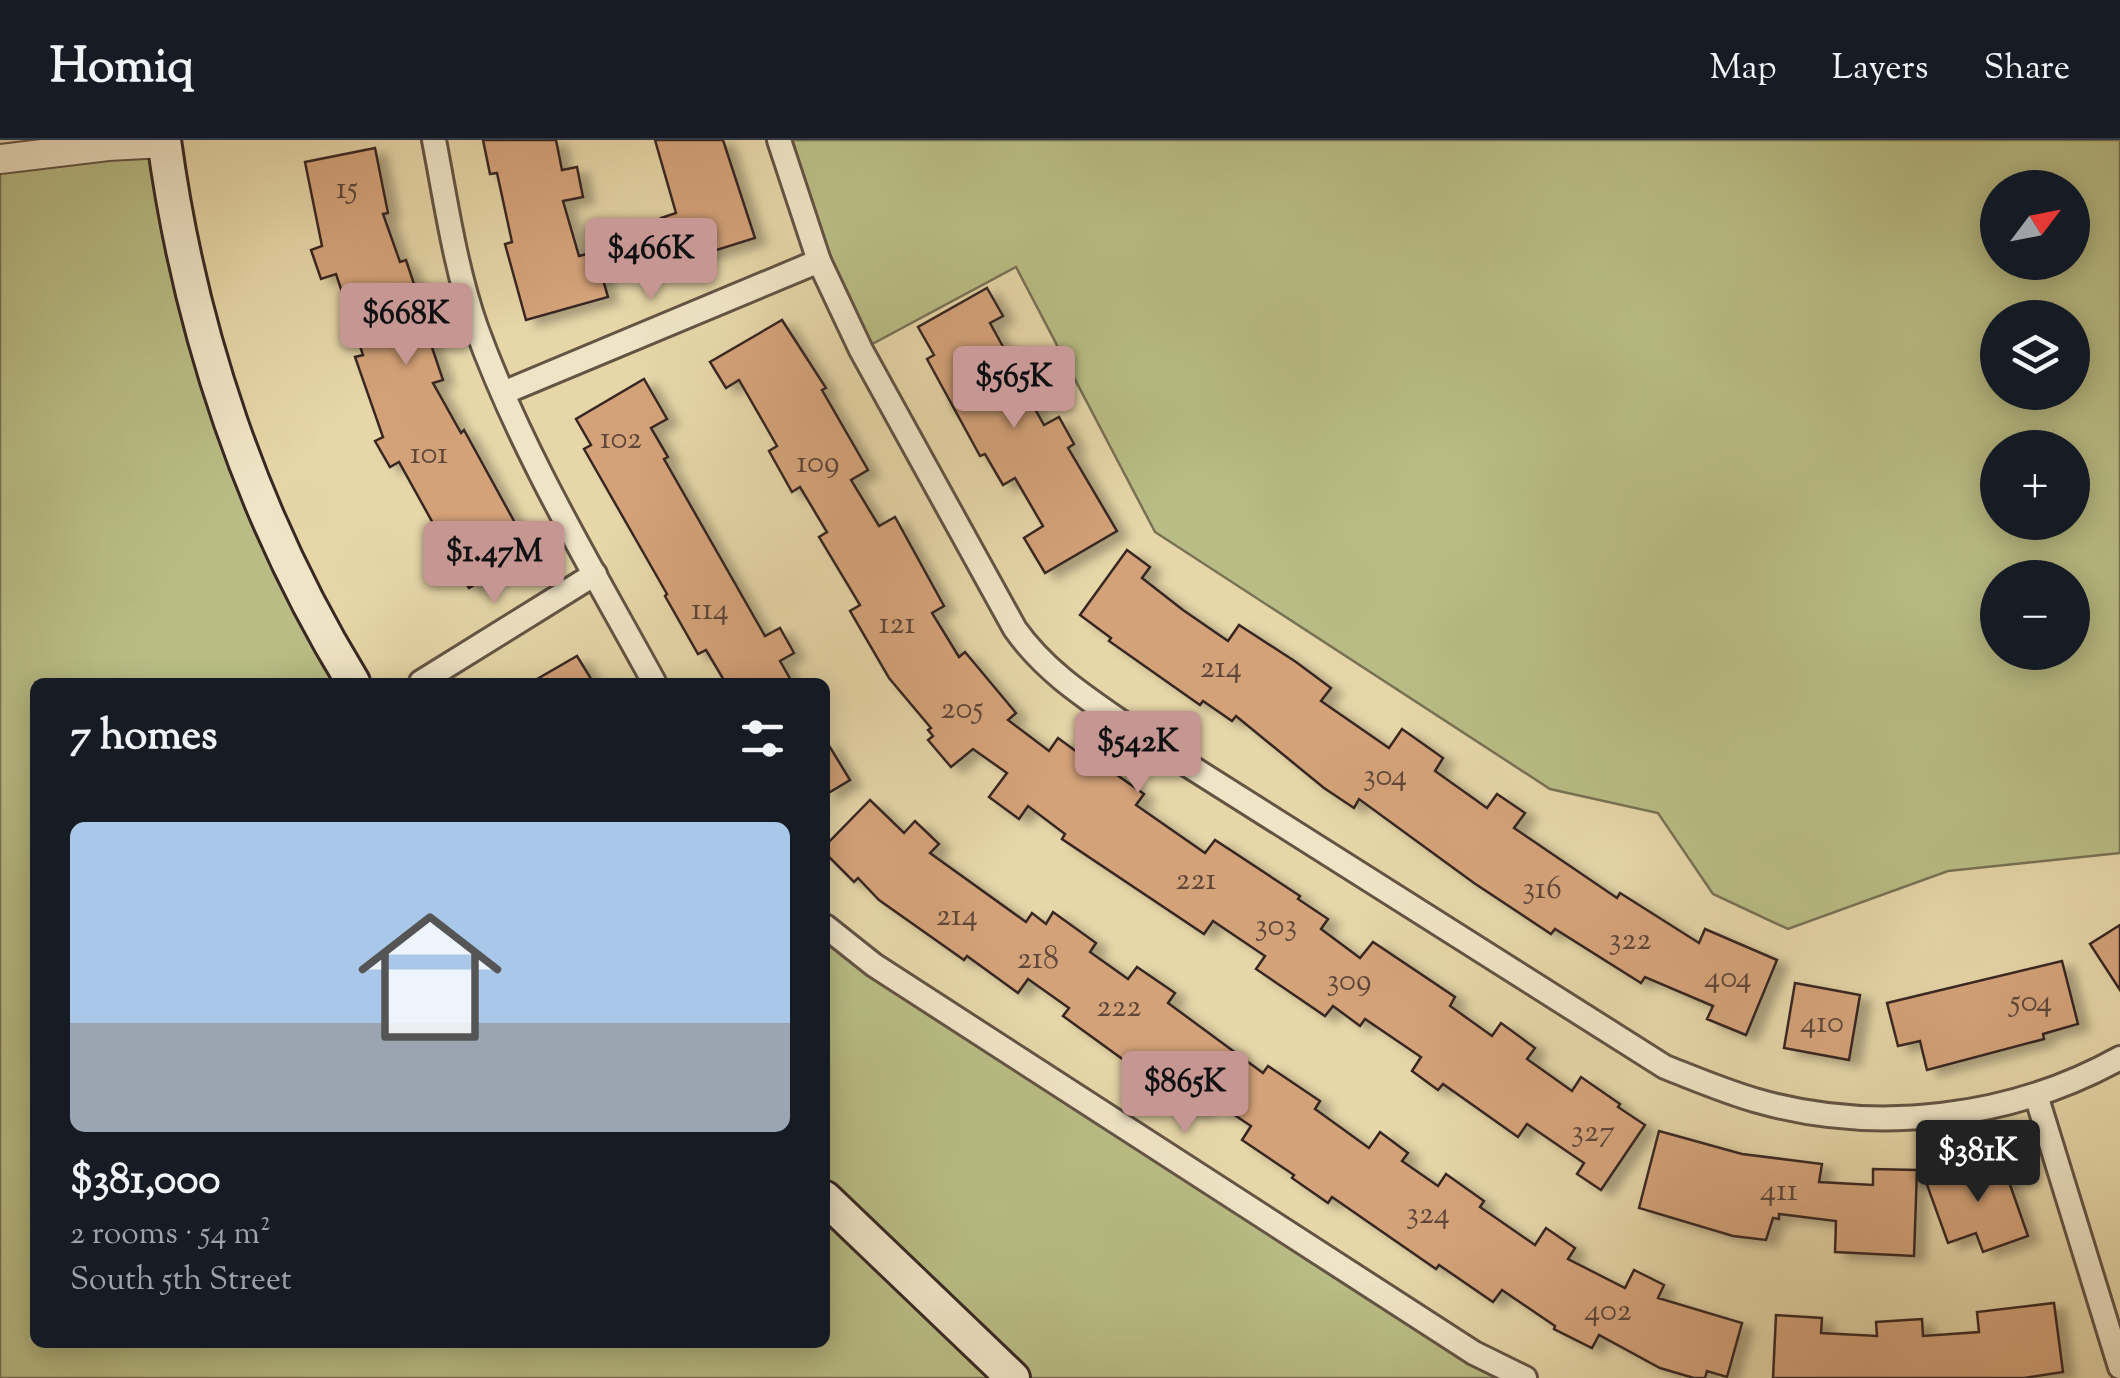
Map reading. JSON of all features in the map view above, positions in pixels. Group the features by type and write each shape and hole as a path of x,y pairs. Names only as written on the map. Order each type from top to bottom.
{"main road":[{"path":"164,141 184,256 218,390 266,520 316,622 351,678"},
{"path":"830,1203 1013,1378"}],"street":[{"path":"434,140 475,323 503,393 652,678"},
{"path":"778,140 819,262 861,350 1015,629 1035,657 1060,680 1665,1067 1760,1102 1816,1113 1918,1118 2036,1095 2120,1058"},
{"path":"0,159 164,141"},
{"path":"503,393 819,262"},
{"path":"427,678 595,574"},
{"path":"830,930 874,965 1474,1353 1525,1378"},
{"path":"2036,1095 2120,1367"}],"green space":[{"path":"779,140 2120,140 2120,853 1948,871 1788,929 1713,894 1658,813 1550,789 1155,532 1016,267 861,350"},
{"path":"164,143 218,389 351,678 30,678 30,1348 830,1348 830,929 1525,1378 0,1378 0,161"}],"building":[{"path":"483,140 556,140 562,170 577,167 583,197 563,201 579,256 595,252 608,297 526,320 505,244 512,242 497,173 490,174"},
{"path":"655,140 723,140 755,238 675,263 661,218 676,213"},
{"path":"375,148 388,213 383,214 400,262 406,260 443,380 433,383 461,433 464,430 531,552 469,588 399,462 390,467 375,441 383,437 355,357 363,355 336,274 321,279 311,250 322,246 305,162"},
{"path":"987,288 1003,316 990,323 1011,366 1044,425 1059,417 1074,444 1068,448 1117,531 1045,573 1024,538 1043,526 1015,478 1003,485 985,454 980,456 927,359 934,355 918,327"},
{"path":"782,320 826,388 822,390 868,470 851,480 879,526 895,517 944,606 932,613 959,657 965,652 1016,713 1008,720 1049,751 1058,738 1107,774 1110,770 1144,794 1136,805 1205,853 1215,840 1300,896 1298,899 1328,919 1321,929 1360,958 1373,942 1455,997 1450,1006 1492,1036 1501,1023 1535,1048 1527,1059 1572,1091 1581,1077 1620,1104 1618,1107 1645,1125 1601,1190 1577,1174 1584,1163 1527,1124 1518,1137 1443,1084 1438,1090 1412,1071 1421,1057 1365,1019 1360,1026 1333,1006 1325,1016 1256,969 1265,956 1213,921 1204,934 1062,839 1065,834 1028,806 1019,819 989,797 1007,773 973,749 951,767 928,740 933,736 928,730 931,728 889,678 850,611 860,605 819,537 827,532 800,487 792,492 769,451 777,446 739,380 726,388 710,362"},
{"path":"644,379 667,419 651,428 668,457 664,459 765,636 780,628 794,653 780,661 790,678 723,678 706,650 698,654 584,449 591,445 576,419"},
{"path":"1127,550 1150,567 1142,578 1183,610 1228,641 1239,625 1296,662 1331,688 1321,701 1389,748 1402,729 1443,758 1435,771 1487,808 1497,794 1525,813 1514,828 1617,898 1620,893 1699,943 1705,929 1777,960 1746,1035 1707,1019 1713,1006 1645,977 1641,983 1555,929 1551,934 1359,799 1354,808 1324,788 1236,716 1232,721 1203,701 1200,705 1109,641 1111,638 1080,615"},
{"path":"577,656 591,678 539,678"},
{"path":"830,747 850,780 830,792"},
{"path":"870,800 904,833 915,821 939,844 930,853 1026,922 1032,913 1046,924 1053,912 1096,943 1090,952 1128,979 1137,967 1175,993 1168,1003 1263,1073 1268,1066 1320,1101 1315,1109 1369,1148 1380,1132 1408,1153 1402,1161 1438,1186 1446,1174 1484,1201 1480,1207 1535,1245 1546,1228 1575,1248 1568,1259 1625,1288 1634,1270 1664,1285 1658,1298 1742,1323 1727,1377 1707,1371 1705,1378 1694,1378 1660,1368 1599,1335 1592,1348 1554,1329 1502,1290 1493,1302 1439,1265 1436,1269 1332,1197 1328,1203 1292,1178 1294,1175 1242,1140 1251,1126 1209,1098 1197,1113 1063,1016 1069,1008 1028,979 1018,993 879,900 858,878 854,882 830,858 830,841"},
{"path":"2120,925 2120,990 2090,944"},
{"path":"2062,961 2078,1024 2043,1034 2044,1039 1927,1070 1920,1041 1898,1046 1887,1003"},
{"path":"1795,983 1860,995 1849,1060 1784,1048"},
{"path":"1659,1131 1742,1154 1822,1164 1819,1182 1873,1185 1873,1169 1917,1170 1914,1256 1835,1252 1836,1221 1779,1214 1779,1219 1773,1218 1766,1240 1733,1236 1639,1208"},
{"path":"2000,1156 2028,1236 1983,1252 1976,1233 1948,1243 1926,1182"},
{"path":"2054,1303 2063,1372 2024,1378 1773,1378 1776,1315 1822,1318 1821,1333 1877,1336 1876,1322 1922,1319 1923,1336 1979,1332 1977,1312"}]}
